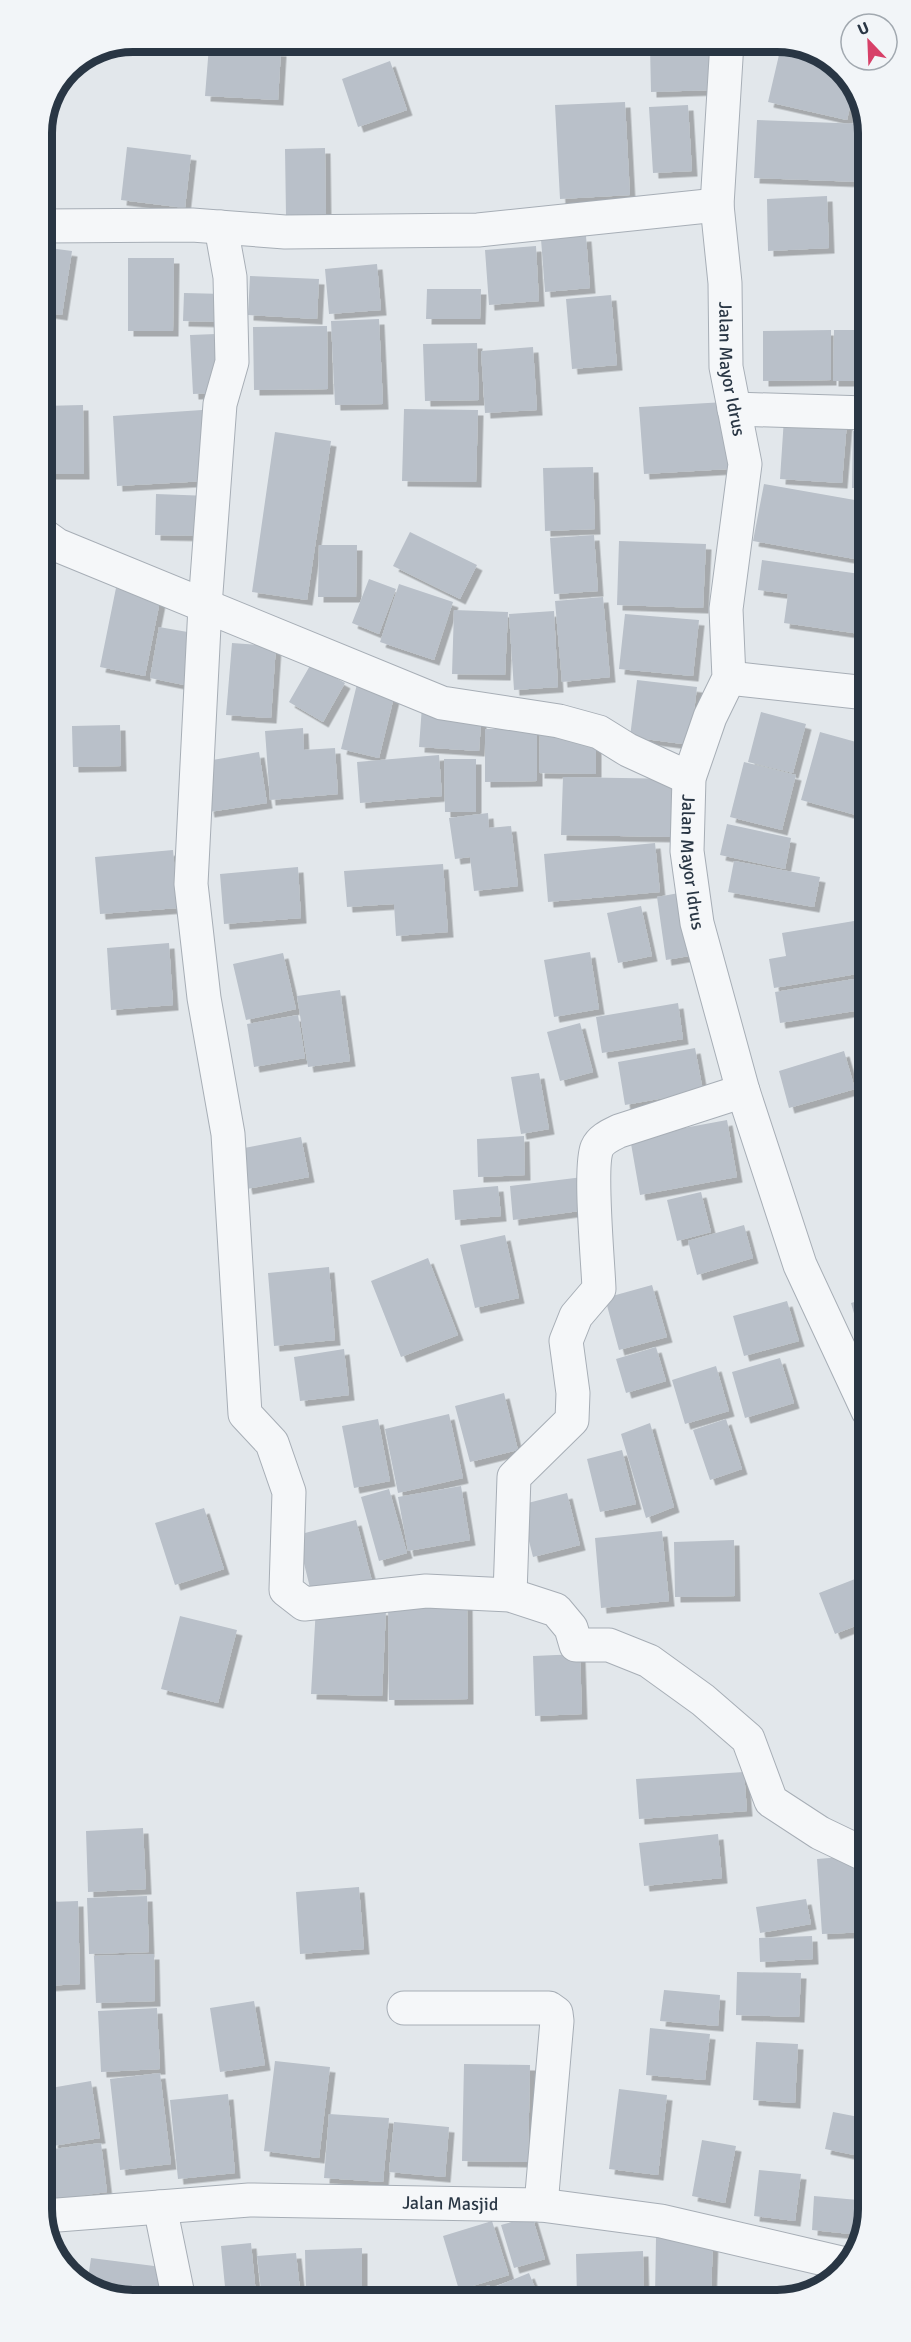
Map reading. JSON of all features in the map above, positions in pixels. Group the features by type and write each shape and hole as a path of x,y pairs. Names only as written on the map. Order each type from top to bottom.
{"street":[{"name":"Jalan Mayor Idrus","path":"726,53 717,205 725,283 726,367 745,464 726,609 729,678 710,717 689,778 687,851 697,923 743,1091 800,1265 858,1388"},
{"path":"53,226 192,225 285,232 478,230 717,205"},
{"path":"221,227 230,278 232,362 220,404 205,606 191,884 204,998 228,1134 245,1414 272,1443 289,1492 286,1590 304,1604 426,1592 510,1595 556,1610 571,1628 576,1645 609,1645 649,1661 703,1700 748,1740 771,1801 820,1833 858,1851"},
{"path":"734,409 858,413"},
{"path":"53,542 442,703 559,721 599,732 628,750 689,778"},
{"path":"729,678 858,692"},
{"path":"510,1595 514,1477 572,1420 573,1393 566,1341 576,1316 598,1289 595,1180 597,1149 603,1140 619,1131 743,1091"},
{"path":"404,2008 549,2008 555,2013 557,2021 541,2205"},
{"name":"Jalan Masjid","path":"53,2215 292,2199 541,2205 661,2221 838,2262"},
{"path":"160,2207 177,2289"}],"building":[{"path":"208,53 281,53 278,100 205,96"},
{"path":"650,53 711,53 713,90 651,92"},
{"path":"779,53 799,55 818,63 831,73 848,93 851,101 847,120 768,102"},
{"path":"390,61 407,110 358,127 342,79"},
{"path":"625,102 630,195 560,199 555,105"},
{"path":"688,105 692,171 653,173 649,107"},
{"path":"757,120 858,124 858,182 754,178"},
{"path":"127,147 191,155 185,208 121,200"},
{"path":"325,148 326,215 286,216 285,149"},
{"path":"827,196 829,248 768,251 767,199"},
{"path":"586,236 590,288 545,292 541,239"},
{"path":"536,246 539,301 489,305 485,250"},
{"path":"53,248 72,251 62,315 53,314"},
{"path":"128,258 174,258 173,331 128,331"},
{"path":"377,264 381,310 329,314 325,269"},
{"path":"250,276 319,279 317,319 248,315"},
{"path":"427,289 481,289 480,319 426,319"},
{"path":"184,293 225,294 224,322 183,321"},
{"path":"611,295 617,365 572,369 566,299"},
{"path":"379,319 383,404 335,405 331,321"},
{"path":"327,326 328,389 254,390 253,327"},
{"path":"831,330 831,380 763,381 763,331"},
{"path":"834,330 858,330 858,381 833,381"},
{"path":"216,334 218,393 193,394 190,335"},
{"path":"477,343 479,400 425,401 423,344"},
{"path":"533,347 537,410 485,413 481,351"},
{"path":"725,402 729,469 644,474 639,407"},
{"path":"83,405 84,474 53,474 53,406"},
{"path":"404,409 478,410 476,482 402,481"},
{"path":"202,410 206,481 117,486 113,416"},
{"path":"784,418 847,422 842,483 780,479"},
{"path":"853,431 858,431 858,488 852,488"},
{"path":"275,432 331,441 307,600 252,592"},
{"path":"593,467 595,529 545,531 543,468"},
{"path":"764,484 858,501 858,560 753,541"},
{"path":"156,494 210,496 209,536 155,535"},
{"path":"410,532 477,565 460,599 393,566"},
{"path":"594,535 598,591 554,594 550,538"},
{"path":"619,541 706,544 703,608 617,605"},
{"path":"319,545 357,545 356,597 318,597"},
{"path":"762,560 858,574 858,634 784,623 788,594 758,590"},
{"path":"369,579 396,589 379,634 352,623"},
{"path":"399,584 453,602 434,660 380,642"},
{"path":"116,588 161,596 145,676 100,667"},
{"path":"603,597 610,677 562,682 555,601"},
{"path":"454,610 508,612 505,675 452,674"},
{"path":"554,611 558,687 514,690 509,614"},
{"path":"625,614 699,620 693,676 619,669"},
{"path":"159,627 199,634 189,686 150,678"},
{"path":"232,643 276,646 271,718 226,715"},
{"path":"311,664 345,683 323,722 289,702"},
{"path":"358,680 396,689 379,758 341,749"},
{"path":"637,680 697,687 690,745 630,737"},
{"path":"422,706 482,710 479,751 419,747"},
{"path":"761,712 806,724 793,773 748,762"},
{"path":"120,725 121,766 73,767 72,726"},
{"path":"303,728 304,750 335,748 338,794 270,800 265,731"},
{"path":"485,729 537,729 537,781 485,782"},
{"path":"540,732 596,733 596,774 539,773"},
{"path":"820,732 858,743 858,816 801,800"},
{"path":"259,752 267,803 209,812 201,762"},
{"path":"439,755 442,796 360,803 357,762"},
{"path":"444,759 476,759 476,812 445,812"},
{"path":"744,762 796,775 782,830 730,817"},
{"path":"563,777 680,779 678,837 561,835"},
{"path":"488,813 489,828 511,826 518,886 474,891 470,857 455,859 449,818"},
{"path":"727,824 791,838 785,869 720,855"},
{"path":"655,843 660,892 548,902 544,854"},
{"path":"173,850 178,908 100,914 95,857"},
{"path":"734,861 820,877 814,907 728,892"},
{"path":"443,864 448,932 396,936 394,904 347,907 344,871"},
{"path":"298,867 301,918 224,924 220,874"},
{"path":"679,893 689,956 666,960 657,897"},
{"path":"641,906 652,956 618,963 607,913"},
{"path":"854,921 858,944 858,974 774,988 769,959 786,956 782,933"},
{"path":"169,943 173,1005 111,1010 107,948"},
{"path":"590,952 599,1009 554,1017 544,960"},
{"path":"283,953 296,1009 246,1020 233,964"},
{"path":"858,978 858,1010 780,1023 775,992"},
{"path":"340,990 350,1061 308,1067 297,996"},
{"path":"678,1003 683,1039 602,1053 596,1017"},
{"path":"298,1015 305,1058 254,1067 247,1024"},
{"path":"580,1023 593,1072 560,1081 547,1032"},
{"path":"695,1048 703,1091 625,1105 618,1062"},
{"path":"844,1051 855,1089 789,1108 779,1071"},
{"path":"539,1073 549,1129 521,1134 511,1077"},
{"path":"727,1120 737,1177 640,1195 630,1138"},
{"path":"524,1136 525,1175 478,1177 477,1139"},
{"path":"301,1137 309,1177 247,1189 239,1149"},
{"path":"583,1177 587,1210 513,1220 510,1186"},
{"path":"498,1186 501,1216 455,1220 453,1190"},
{"path":"701,1192 711,1232 677,1241 667,1200"},
{"path":"744,1225 753,1258 697,1275 688,1241"},
{"path":"505,1235 519,1298 475,1308 460,1245"},
{"path":"428,1258 458,1335 401,1357 371,1281"},
{"path":"329,1267 335,1340 274,1346 268,1273"},
{"path":"652,1285 667,1337 619,1350 605,1298"},
{"path":"787,1301 799,1341 744,1356 733,1316"},
{"path":"858,1301 858,1328 851,1303"},
{"path":"656,1347 666,1381 626,1393 616,1359"},
{"path":"344,1349 349,1395 300,1401 294,1357"},
{"path":"780,1358 794,1403 745,1418 732,1372"},
{"path":"716,1366 729,1411 685,1424 672,1380"},
{"path":"504,1393 518,1450 470,1462 455,1406"},
{"path":"449,1414 463,1478 398,1493 385,1429"},
{"path":"378,1419 390,1481 354,1488 342,1426"},
{"path":"726,1419 742,1469 710,1480 693,1430"},
{"path":"650,1423 674,1507 646,1518 621,1434"},
{"path":"622,1450 636,1504 600,1512 587,1459"},
{"path":"461,1486 470,1540 408,1551 398,1497"},
{"path":"389,1489 407,1553 379,1561 361,1497"},
{"path":"567,1493 580,1545 533,1557 520,1505"},
{"path":"204,1508 224,1569 175,1585 155,1523"},
{"path":"356,1520 373,1585 313,1600 297,1535"},
{"path":"662,1531 669,1601 601,1608 595,1538"},
{"path":"734,1540 735,1596 675,1597 674,1542"},
{"path":"855,1579 858,1587 858,1625 835,1634 819,1593"},
{"path":"467,1595 468,1699 389,1700 388,1596"},
{"path":"316,1607 386,1610 382,1696 311,1694"},
{"path":"180,1616 237,1630 218,1703 161,1689"},
{"path":"580,1654 582,1714 535,1716 533,1656"},
{"path":"744,1772 747,1811 639,1819 636,1779"},
{"path":"143,1828 146,1889 88,1892 86,1831"},
{"path":"718,1834 722,1878 644,1886 639,1843"},
{"path":"858,1856 858,1932 822,1934 817,1859"},
{"path":"359,1887 364,1949 300,1954 296,1892"},
{"path":"147,1896 149,1952 89,1954 87,1898"},
{"path":"806,1899 811,1924 760,1933 756,1907"},
{"path":"78,1901 80,1984 53,1986 53,1902"},
{"path":"812,1936 813,1959 760,1962 759,1938"},
{"path":"154,1954 155,2001 96,2003 94,1956"},
{"path":"737,1972 801,1973 799,2017 736,2015"},
{"path":"664,1990 720,1995 718,2026 660,2021"},
{"path":"254,2001 265,2065 220,2072 210,2008"},
{"path":"157,2008 160,2069 101,2072 98,2011"},
{"path":"650,2028 710,2034 705,2080 646,2075"},
{"path":"756,2042 798,2044 795,2103 753,2100"},
{"path":"275,2061 330,2067 319,2158 264,2151"},
{"path":"464,2064 530,2065 528,2162 462,2161"},
{"path":"160,2073 171,2164 120,2170 110,2079"},
{"path":"91,2081 100,2138 53,2146 53,2088"},
{"path":"619,2089 667,2095 658,2175 609,2169"},
{"path":"228,2094 235,2173 178,2179 170,2100"},
{"path":"833,2112 858,2117 858,2156 825,2149"},
{"path":"329,2114 389,2118 383,2182 324,2178"},
{"path":"394,2122 449,2127 445,2177 389,2172"},
{"path":"702,2140 736,2146 725,2203 692,2196"},
{"path":"101,2143 107,2192 53,2200 53,2149"},
{"path":"759,2170 801,2174 795,2221 754,2216"},
{"path":"814,2196 858,2200 858,2219 854,2234 812,2230"},
{"path":"532,2216 545,2259 514,2268 501,2225"},
{"path":"492,2221 509,2275 459,2290 443,2236"},
{"path":"656,2237 713,2239 711,2290 655,2290"},
{"path":"251,2243 256,2289 225,2289 221,2246"},
{"path":"362,2248 362,2289 306,2289 305,2250"},
{"path":"643,2251 644,2290 577,2290 576,2254"},
{"path":"296,2253 300,2289 261,2289 257,2256"},
{"path":"91,2258 162,2267 159,2289 112,2287 88,2276"},
{"path":"529,2273 536,2290 498,2290 497,2286"},
{"path":"489,2285 491,2290 478,2290"}]}
